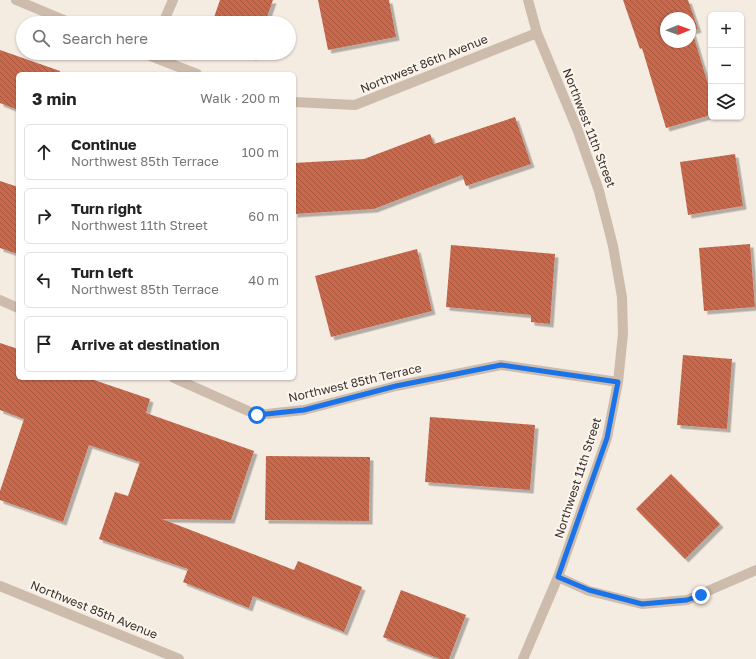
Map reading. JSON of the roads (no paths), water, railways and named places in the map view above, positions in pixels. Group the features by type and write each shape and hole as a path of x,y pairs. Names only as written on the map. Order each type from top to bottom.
{"street":[{"path":"16,0 54,16"},
{"path":"166,16 174,0"},
{"name":"Northwest 11th Street","path":"523,659 558,577 607,438 618,382 623,334 622,297 613,246 600,191 581,139 537,33 528,0"},
{"name":"Northwest 86th Avenue","path":"296,102 355,105 537,33"},
{"path":"162,60 192,72"},
{"path":"0,300 16,307"},
{"name":"Northwest 85th Terrace","path":"178,380 257,415 304,410 396,386 501,365 618,382"},
{"path":"558,577 589,590 642,604 687,600 756,570"},
{"name":"Northwest 85th Avenue","path":"0,586 179,659"}]}
